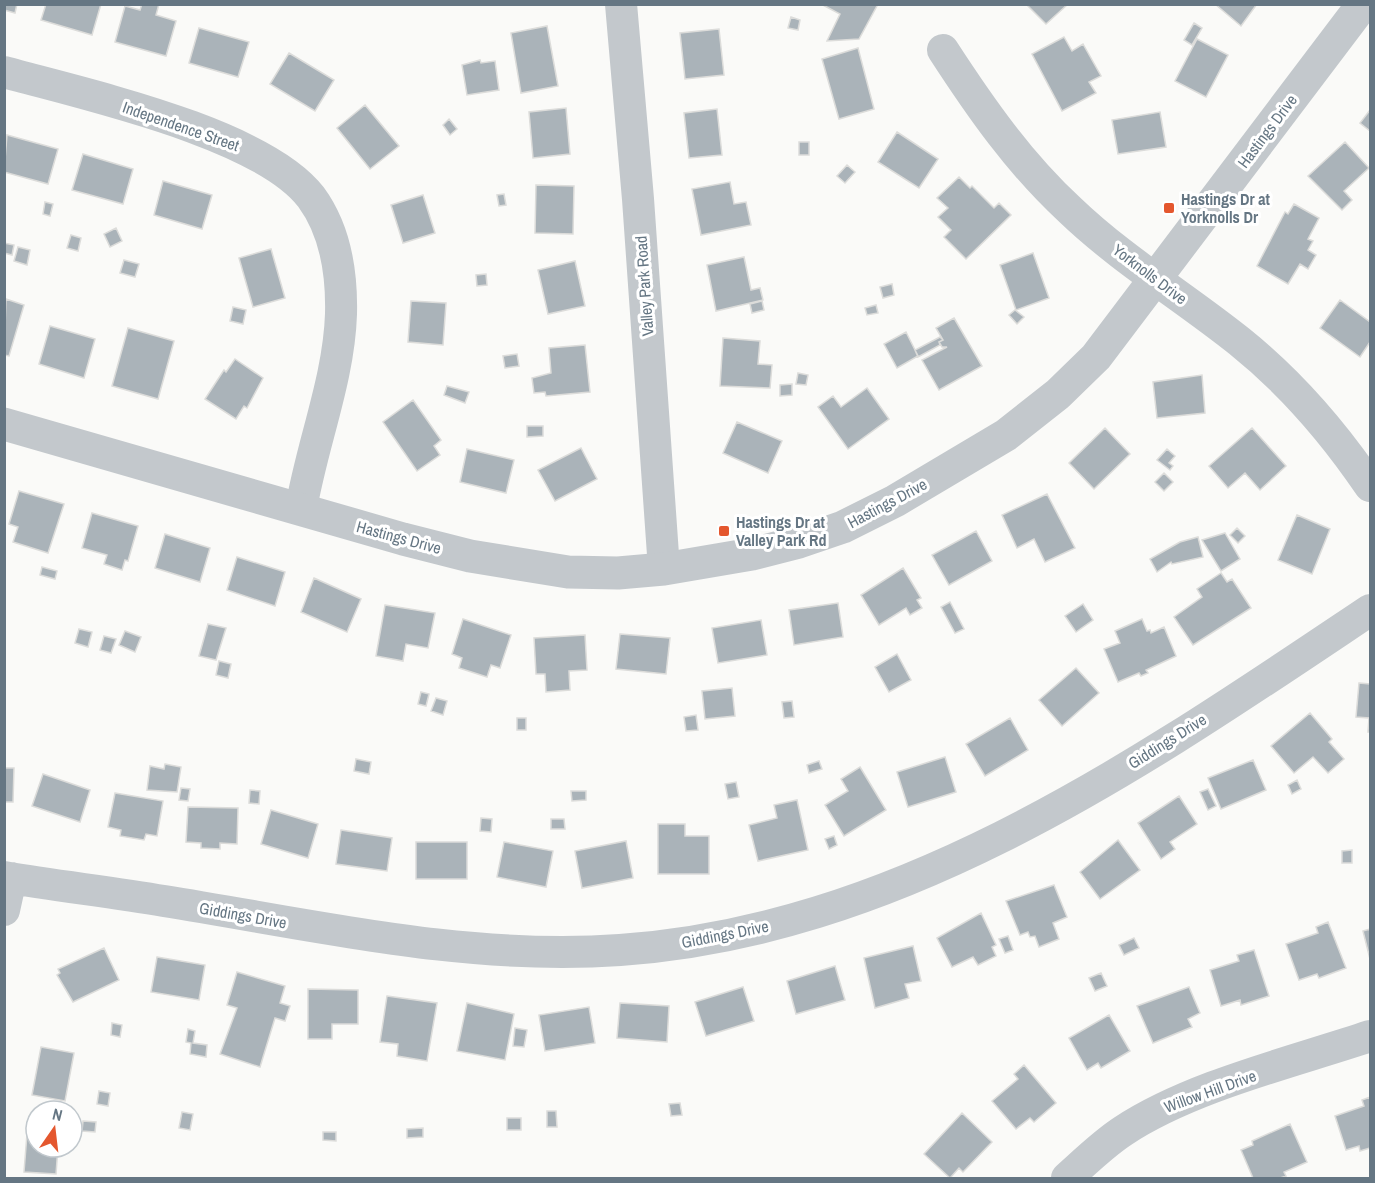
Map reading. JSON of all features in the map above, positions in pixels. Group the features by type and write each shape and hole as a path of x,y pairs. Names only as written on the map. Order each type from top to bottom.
{"street":[{"name":"Valley Park Road","path":"621,4 633,131 664,569"},
{"name":"Hastings Drive","path":"4,424 414,542 521,565 568,572 618,573 664,569 752,554 799,542 843,527 895,501 1006,435 1058,394 1088,364 1155,279 1363,4"},
{"name":"Yorknolls Drive","path":"943,50 981,109 1070,210 1155,279 1242,343 1277,376 1338,441 1371,486"},
{"name":"Independence Street","path":"4,72 148,113 236,144 278,168 311,197 333,238 339,271 341,314 334,366 301,509"},
{"name":"Giddings Drive","path":"8,878 383,937 512,952 619,950 661,946 750,931 889,887 930,872 992,844 1043,817 1179,734 1371,610"},
{"path":"4,910 8,878"},
{"name":"Willow Hill Drive","path":"1067,1179 1123,1131 1156,1112 1210,1090 1371,1036"}],"building":[{"path":"4,4 17,4 15,13 4,10"},
{"path":"46,4 101,4 92,35 41,20"},
{"path":"142,4 159,4 156,15 176,21 166,56 115,42 125,6 140,10"},
{"path":"821,4 878,4 859,39 827,41 840,14"},
{"path":"1026,4 1068,4 1046,24"},
{"path":"1215,4 1257,4 1241,26"},
{"path":"791,17 800,20 798,30 788,28"},
{"path":"1194,23 1202,28 1192,45 1184,40"},
{"path":"547,26 558,86 521,93 511,33"},
{"path":"199,28 249,42 238,77 189,63"},
{"path":"719,29 724,75 685,79 680,33"},
{"path":"1064,37 1072,51 1083,44 1101,76 1089,82 1096,93 1062,111 1032,54"},
{"path":"1197,39 1228,55 1206,97 1175,81"},
{"path":"858,48 874,109 839,119 822,59"},
{"path":"289,53 334,80 315,111 270,84"},
{"path":"480,60 481,63 495,61 499,90 467,95 462,65"},
{"path":"365,105 399,146 370,169 337,128"},
{"path":"566,108 570,154 533,158 529,112"},
{"path":"717,109 722,155 689,158 684,113"},
{"path":"1370,110 1370,131 1360,123"},
{"path":"1160,112 1166,147 1118,154 1112,120"},
{"path":"449,119 457,129 450,135 443,125"},
{"path":"897,132 938,159 919,188 878,162"},
{"path":"7,135 58,149 48,184 4,172"},
{"path":"799,142 809,142 809,155 799,155"},
{"path":"1345,142 1369,168 1344,191 1352,200 1342,210 1308,176"},
{"path":"83,154 133,169 123,204 72,190"},
{"path":"847,165 855,172 845,183 837,176"},
{"path":"959,177 970,188 972,186 994,208 999,203 1011,215 966,259 944,237 951,230 938,217 948,208 937,198"},
{"path":"163,181 212,195 202,229 154,215"},
{"path":"730,182 734,204 746,202 751,225 701,235 692,189"},
{"path":"536,185 574,186 573,234 535,233"},
{"path":"504,194 506,205 499,206 497,195"},
{"path":"423,195 435,233 403,243 391,205"},
{"path":"45,202 53,204 50,216 43,214"},
{"path":"1294,204 1319,218 1308,239 1313,241 1308,250 1316,255 1308,269 1300,264 1288,284 1257,266 1285,212 1288,214"},
{"path":"116,228 122,241 110,247 104,234"},
{"path":"71,235 81,238 78,251 67,248"},
{"path":"4,243 14,245 12,255 4,253"},
{"path":"18,247 30,250 27,265 14,261"},
{"path":"271,249 285,298 253,307 239,258"},
{"path":"1033,253 1049,298 1016,310 1000,265"},
{"path":"744,257 751,290 760,288 763,300 716,311 707,265"},
{"path":"124,260 139,264 135,277 120,273"},
{"path":"575,261 585,306 548,314 538,270"},
{"path":"486,274 487,285 477,286 476,275"},
{"path":"892,284 894,295 883,298 880,287"},
{"path":"6,299 24,305 9,356 4,355"},
{"path":"1340,300 1370,322 1370,342 1360,357 1320,328"},
{"path":"411,301 446,303 443,345 408,342"},
{"path":"762,301 764,310 752,313 750,304"},
{"path":"876,305 878,313 867,315 865,308"},
{"path":"233,307 246,310 243,324 230,321"},
{"path":"1015,310 1024,317 1017,324 1009,315"},
{"path":"954,318 982,366 939,390 922,360 947,347 942,347 939,342 943,340 936,328"},
{"path":"50,326 95,339 84,378 39,364"},
{"path":"128,328 174,341 158,399 112,386"},
{"path":"906,332 918,356 897,368 884,344"},
{"path":"940,337 943,340 939,342 940,345 918,357 915,350"},
{"path":"723,338 760,341 758,364 772,365 770,388 720,386"},
{"path":"585,345 590,392 546,396 545,392 534,393 532,378 551,373 549,348"},
{"path":"517,354 519,366 505,368 503,356"},
{"path":"235,359 263,378 247,408 244,406 236,419 205,399 224,370 226,372"},
{"path":"798,373 808,375 806,385 796,384"},
{"path":"1202,375 1205,413 1157,418 1153,382"},
{"path":"792,384 792,395 780,396 780,385"},
{"path":"447,386 469,392 465,403 444,395"},
{"path":"867,388 889,419 848,449 818,407 833,396 841,407"},
{"path":"413,400 441,440 434,446 440,455 417,471 383,422"},
{"path":"737,422 782,441 768,473 723,453"},
{"path":"527,426 543,426 543,436 527,437"},
{"path":"1105,428 1130,454 1094,489 1069,463"},
{"path":"1252,428 1286,466 1260,490 1245,473 1228,488 1209,466"},
{"path":"581,448 597,479 555,501 538,470"},
{"path":"467,449 514,460 506,493 460,482"},
{"path":"1167,449 1175,456 1169,463 1173,466 1170,470 1157,460"},
{"path":"1164,473 1173,482 1164,491 1155,482"},
{"path":"19,491 64,504 48,553 13,542 18,527 9,524"},
{"path":"1047,494 1075,548 1045,562 1034,539 1017,548 1002,515"},
{"path":"92,513 138,526 128,561 125,560 122,570 104,564 107,555 82,548"},
{"path":"1297,515 1330,529 1312,574 1278,560"},
{"path":"1237,528 1245,536 1238,543 1230,535"},
{"path":"976,531 992,561 949,585 932,555"},
{"path":"1225,533 1240,559 1221,571 1202,540"},
{"path":"165,534 210,548 200,582 155,568"},
{"path":"1198,537 1203,557 1172,564 1171,562 1157,572 1150,559 1180,542"},
{"path":"237,557 285,572 275,606 227,590"},
{"path":"42,567 57,571 55,579 40,575"},
{"path":"903,568 921,598 917,600 922,608 910,615 906,608 879,625 861,595"},
{"path":"1221,573 1227,582 1232,579 1251,608 1193,645 1174,617 1202,597 1197,589"},
{"path":"314,578 361,599 347,632 301,612"},
{"path":"950,602 964,629 955,633 941,607"},
{"path":"838,603 843,637 794,645 789,610"},
{"path":"1083,604 1093,620 1076,632 1065,616"},
{"path":"385,605 435,613 428,648 406,644 403,661 376,656"},
{"path":"463,619 511,635 500,668 491,665 487,677 459,668 462,658 452,654"},
{"path":"1142,619 1147,631 1150,630 1151,633 1164,627 1176,656 1146,670 1148,673 1141,676 1139,673 1118,682 1104,649 1120,643 1115,631"},
{"path":"761,620 767,655 718,663 712,628"},
{"path":"208,624 226,628 216,660 199,656"},
{"path":"79,629 92,632 88,647 75,643"},
{"path":"125,631 141,637 135,652 119,645"},
{"path":"620,634 670,638 666,674 616,669"},
{"path":"585,635 587,670 569,671 570,690 546,692 545,674 536,674 534,638"},
{"path":"104,636 116,639 111,653 100,650"},
{"path":"897,654 911,680 889,692 875,667"},
{"path":"219,661 231,664 228,678 216,675"},
{"path":"1076,668 1099,693 1062,726 1039,700"},
{"path":"1359,683 1370,684 1370,732 1368,732 1369,718 1356,717"},
{"path":"732,688 735,716 705,719 702,691"},
{"path":"421,692 429,694 426,706 418,704"},
{"path":"436,698 447,701 443,715 431,711"},
{"path":"792,701 794,717 784,718 782,702"},
{"path":"1310,713 1332,739 1329,742 1344,759 1328,773 1313,757 1294,773 1271,746"},
{"path":"696,715 698,730 686,731 684,717"},
{"path":"517,718 526,718 526,730 517,730"},
{"path":"1010,718 1028,750 985,776 966,744"},
{"path":"945,757 956,792 908,807 897,772"},
{"path":"356,759 371,762 369,774 354,771"},
{"path":"1253,760 1266,790 1221,809 1208,778"},
{"path":"819,761 822,769 809,773 807,765"},
{"path":"165,764 181,767 177,792 147,790 150,766 164,769"},
{"path":"860,767 886,810 844,836 825,805 848,791 841,779"},
{"path":"4,768 14,768 13,802 4,802"},
{"path":"43,774 90,790 80,822 32,806"},
{"path":"1297,780 1301,789 1292,794 1288,785"},
{"path":"736,782 739,797 728,799 725,784"},
{"path":"181,788 190,789 188,801 179,800"},
{"path":"1208,789 1216,806 1208,810 1200,792"},
{"path":"250,790 260,791 259,804 249,803"},
{"path":"571,791 586,791 586,800 572,801"},
{"path":"115,793 163,801 157,836 146,834 144,840 120,836 121,830 108,827"},
{"path":"1179,796 1197,824 1170,842 1175,849 1161,859 1138,823"},
{"path":"797,800 808,850 758,861 749,825 777,818 774,805"},
{"path":"188,807 238,808 237,844 220,843 220,849 201,848 201,843 186,842"},
{"path":"271,810 318,824 308,858 261,844"},
{"path":"481,818 492,819 491,832 480,831"},
{"path":"551,819 564,819 565,829 551,829"},
{"path":"658,824 685,824 685,836 709,836 709,874 658,874"},
{"path":"341,830 392,838 387,871 336,864"},
{"path":"834,836 837,845 829,849 825,839"},
{"path":"1118,840 1140,870 1100,899 1080,872"},
{"path":"626,841 633,878 582,888 575,851"},
{"path":"416,842 467,842 467,879 416,879"},
{"path":"504,842 553,851 546,887 497,877"},
{"path":"1352,850 1352,863 1342,863 1342,851"},
{"path":"1054,885 1067,917 1053,923 1059,939 1039,947 1035,936 1030,937 1028,932 1020,935 1006,901"},
{"path":"981,913 996,945 992,947 996,956 978,965 973,957 952,967 937,938"},
{"path":"1328,922 1346,968 1319,978 1317,974 1299,980 1286,944 1318,933 1316,927"},
{"path":"1370,929 1370,959 1363,931"},
{"path":"1008,936 1013,950 1005,953 999,939"},
{"path":"1134,938 1139,948 1124,955 1119,945"},
{"path":"913,946 921,981 905,984 909,998 875,1008 864,958"},
{"path":"104,948 119,980 73,1002 57,975 60,973 58,969"},
{"path":"1254,950 1269,996 1241,1005 1240,1000 1221,1006 1210,970 1239,961 1237,955"},
{"path":"157,957 205,965 199,1000 151,992"},
{"path":"835,966 845,1000 796,1014 787,981"},
{"path":"237,972 285,986 280,1003 290,1006 285,1021 275,1018 260,1067 220,1054 237,1008 227,1005"},
{"path":"1101,973 1107,986 1095,991 1089,978"},
{"path":"743,987 754,1021 706,1036 695,1002"},
{"path":"1189,987 1200,1013 1188,1019 1192,1027 1153,1043 1137,1006"},
{"path":"308,989 358,990 358,1024 332,1024 332,1039 308,1039"},
{"path":"387,996 437,1003 427,1061 397,1056 398,1044 380,1042"},
{"path":"467,1003 514,1014 505,1060 457,1051"},
{"path":"620,1003 669,1006 667,1042 617,1038"},
{"path":"589,1007 595,1043 545,1051 539,1015"},
{"path":"1109,1015 1130,1051 1101,1068 1098,1063 1087,1070 1069,1038"},
{"path":"112,1023 122,1025 120,1037 111,1035"},
{"path":"515,1028 527,1030 524,1047 513,1046"},
{"path":"188,1029 195,1031 193,1043 207,1045 206,1057 190,1054 191,1043 186,1042"},
{"path":"41,1047 74,1053 65,1099 32,1095"},
{"path":"1024,1065 1056,1103 1034,1122 1030,1118 1016,1129 992,1101 1018,1079 1014,1074"},
{"path":"99,1091 110,1093 108,1106 97,1104"},
{"path":"1370,1097 1370,1148 1360,1151 1359,1146 1346,1150 1335,1116 1364,1106 1362,1100"},
{"path":"680,1103 682,1115 671,1116 669,1104"},
{"path":"547,1111 556,1111 557,1127 547,1127"},
{"path":"182,1112 193,1114 190,1130 179,1128"},
{"path":"962,1113 992,1142 963,1172 959,1168 950,1178 924,1154"},
{"path":"507,1118 521,1118 521,1130 507,1130"},
{"path":"84,1121 96,1122 95,1132 84,1131"},
{"path":"1290,1124 1307,1162 1284,1172 1286,1176 1280,1178 1253,1178 1241,1150 1253,1145 1252,1141"},
{"path":"423,1128 423,1137 407,1138 407,1129"},
{"path":"323,1132 336,1132 336,1141 323,1140"},
{"path":"25,1159 57,1159 56,1174 24,1172"}],"place":[{"name":"Hastings Dr at Yorknolls Dr","path":"1169,208"},
{"name":"Hastings Dr at Valley Park Rd","path":"724,531"}]}
